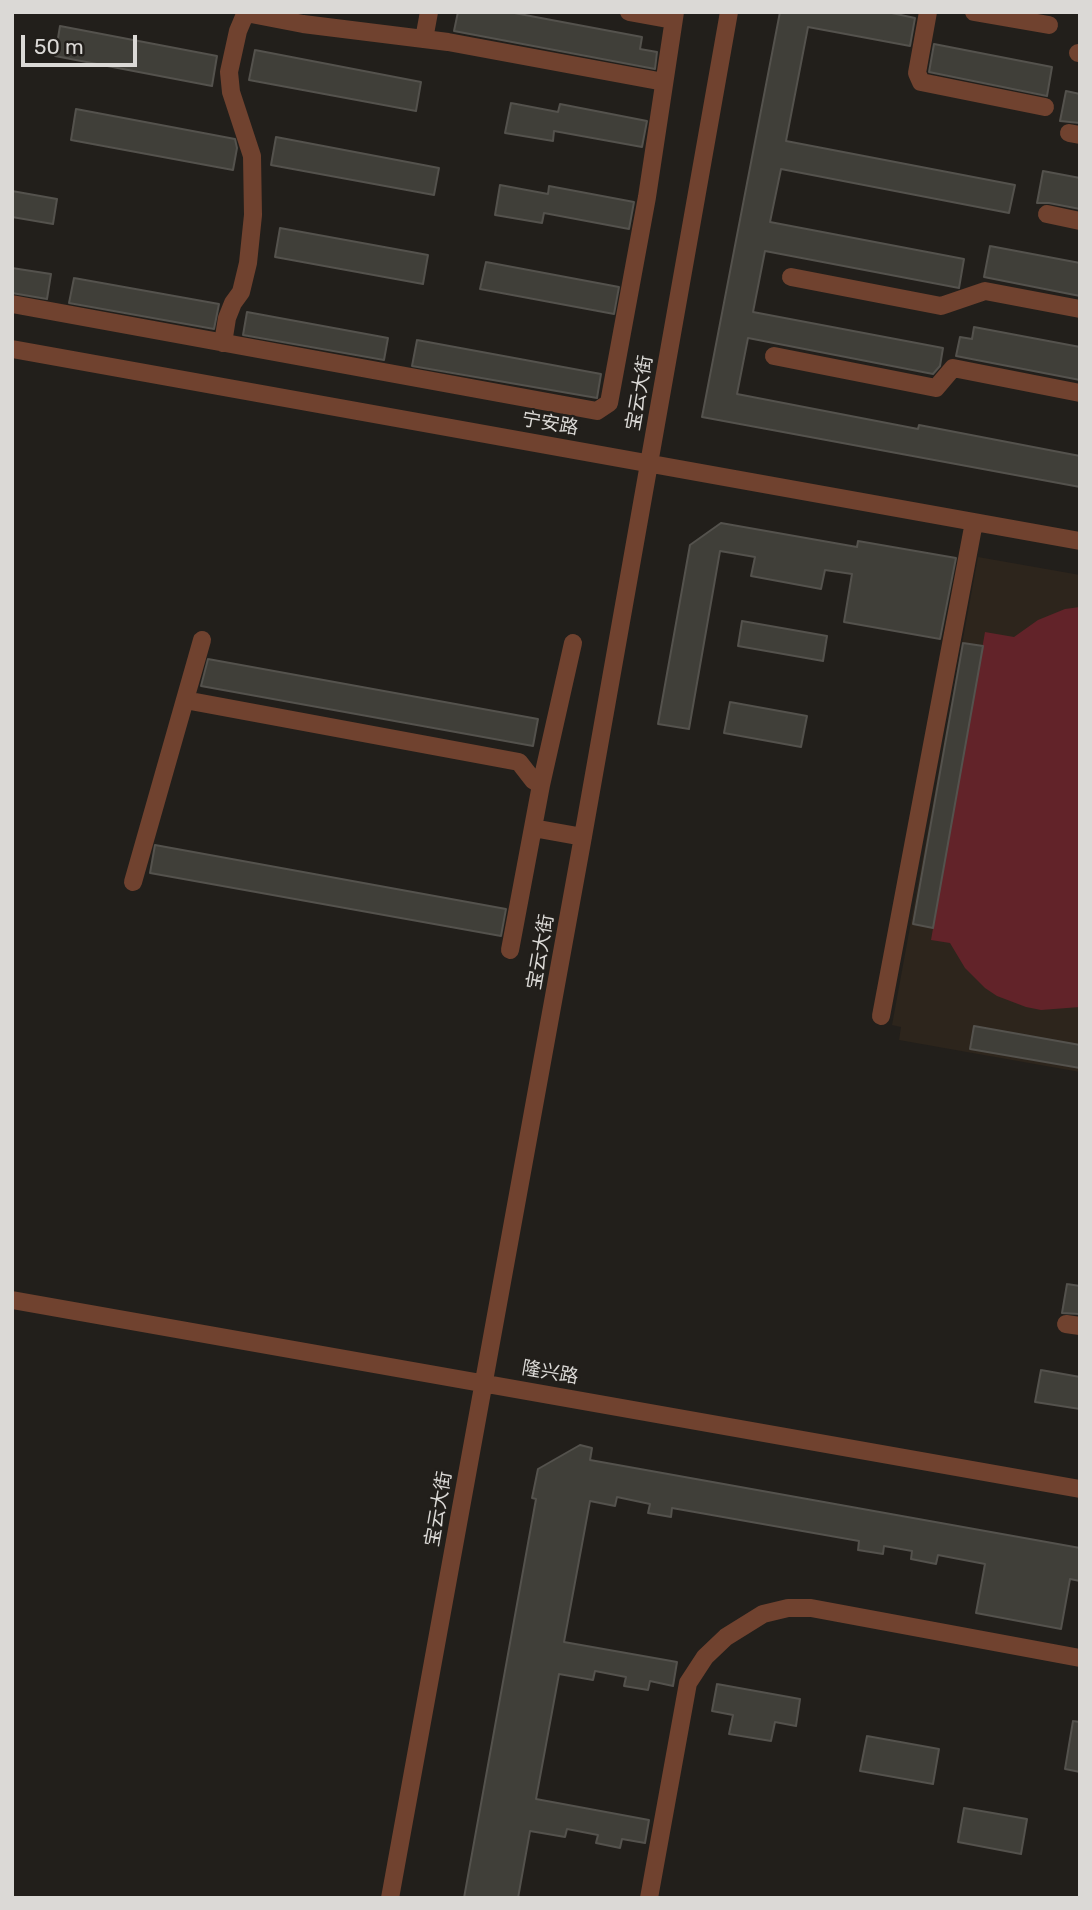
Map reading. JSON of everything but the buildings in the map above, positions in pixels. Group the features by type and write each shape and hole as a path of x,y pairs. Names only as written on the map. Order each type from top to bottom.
{"street":[{"path":"424,39 429,12"},
{"path":"12,304 597,411 608,403 647,197 674,16 629,12"},
{"name":"宝云大街","path":"390,1898 583,837 729,12"},
{"path":"928,12 917,73 922,82 1045,107"},
{"path":"974,12 1049,25"},
{"path":"223,343 227,318 241,292 253,215 251,156 231,92 229,72 232,52 246,13 303,24 424,39 664,82"},
{"path":"1047,214 1080,220"},
{"path":"791,277 941,306 985,291 1080,309"},
{"name":"宁安路","path":"12,349 1080,541"},
{"path":"774,356 936,388 953,368 1080,393"},
{"path":"881,1016 974,522"},
{"path":"133,882 202,640"},
{"path":"510,950 541,785 573,643"},
{"path":"185,700 519,762 533,780 541,785"},
{"path":"533,828 583,837"},
{"name":"隆兴路","path":"12,1300 1080,1489"},
{"path":"649,1898 688,1684 705,1657 726,1637 763,1614 788,1608 811,1608 1080,1658"}],"shaded area":[{"path":"978,557 1080,575 1080,1072 899,1040 901,1027 892,1025"},
{"path":"1080,607 1080,1007 1041,1010 997,996 965,968 950,943 931,940 985,632 1014,637 1038,620 1065,609"}]}
